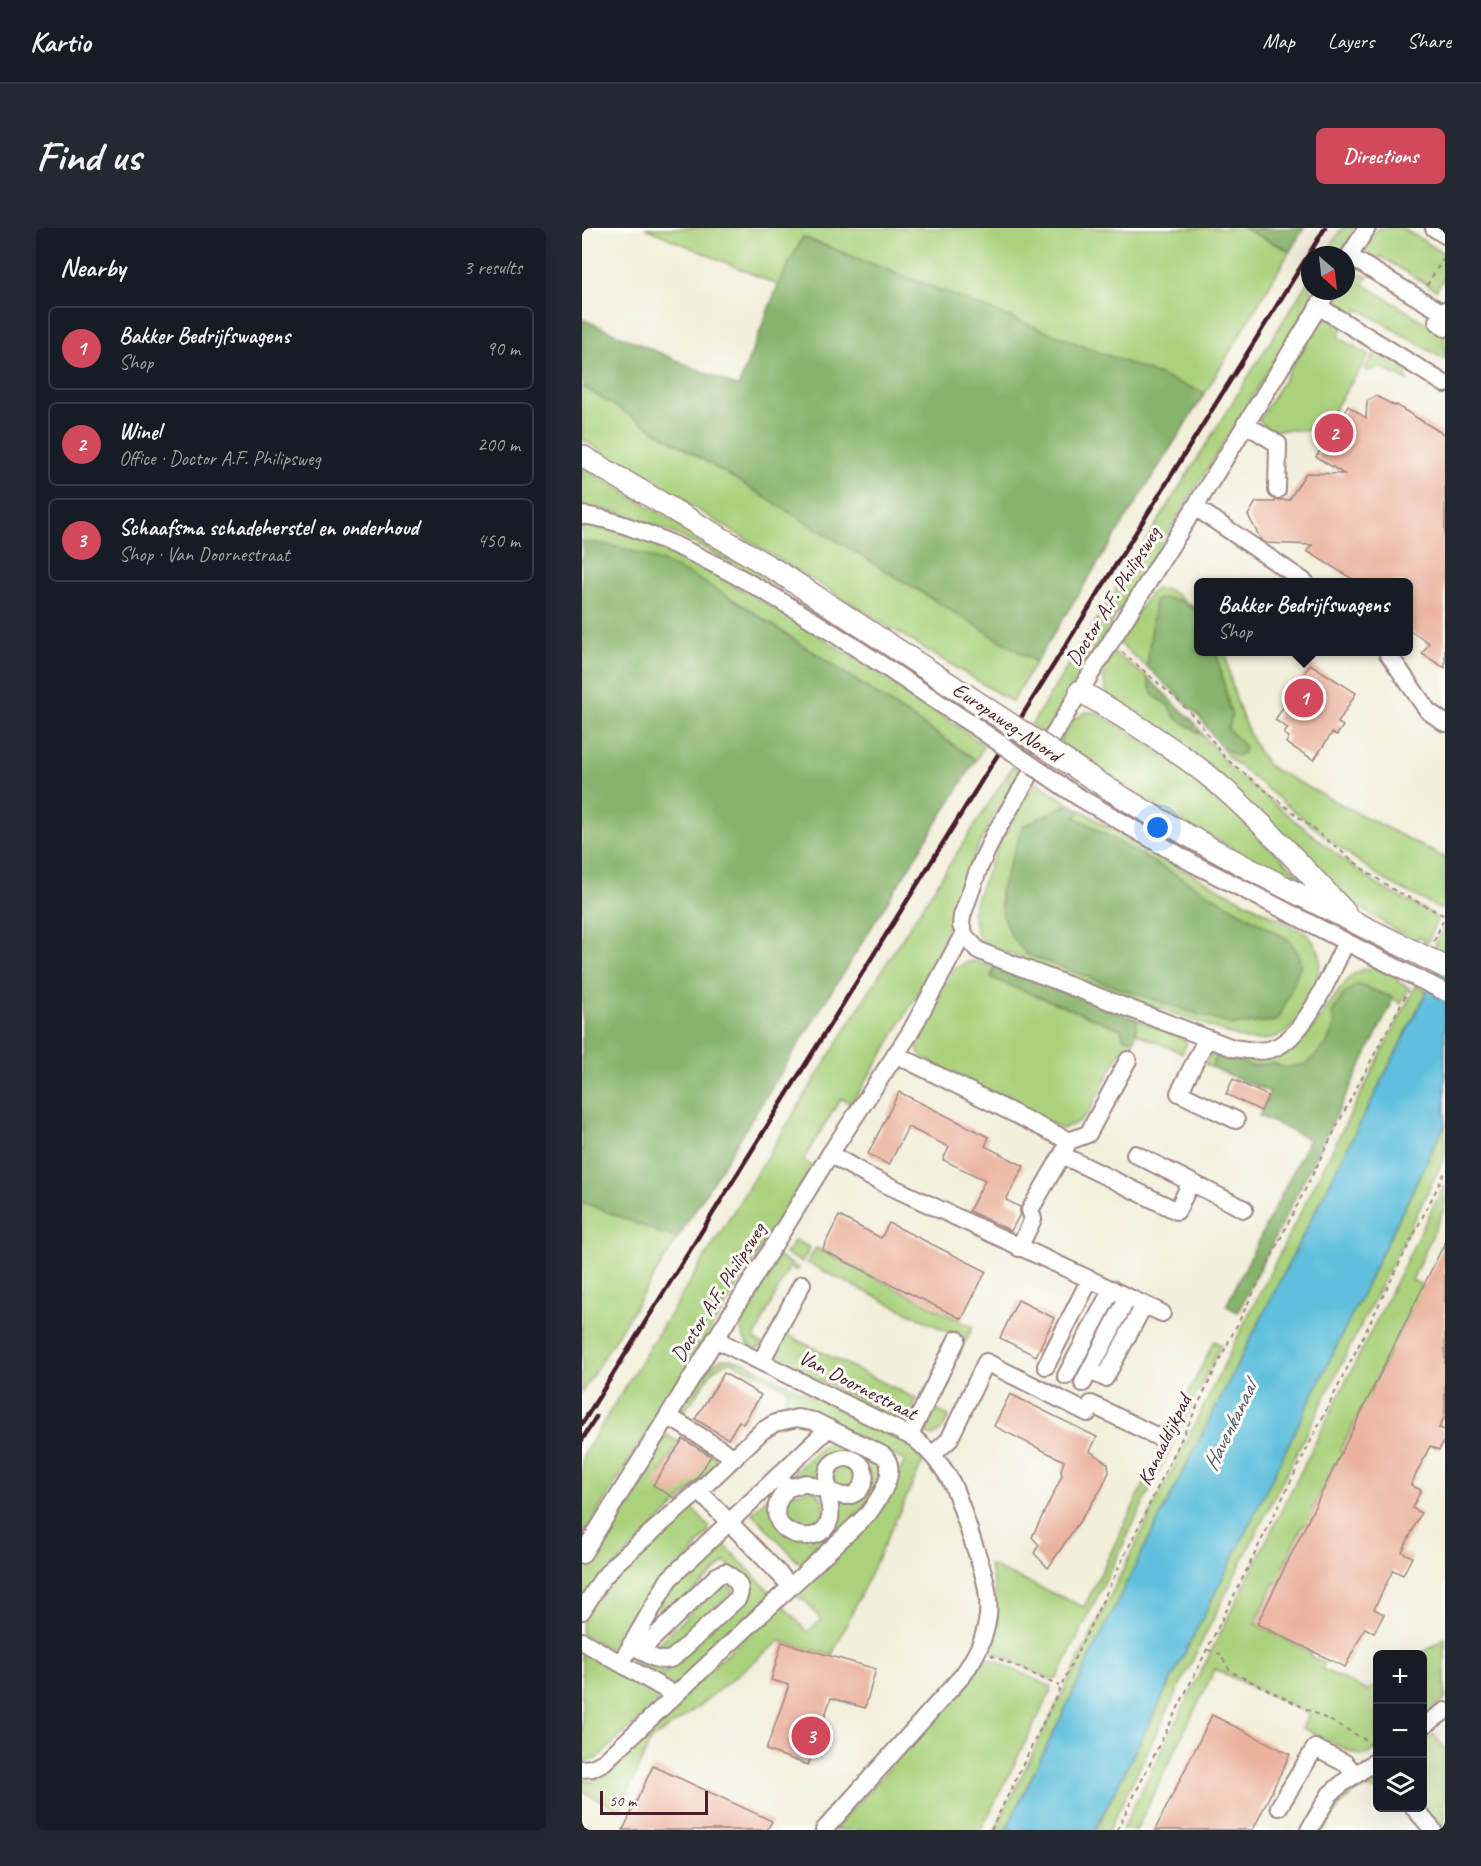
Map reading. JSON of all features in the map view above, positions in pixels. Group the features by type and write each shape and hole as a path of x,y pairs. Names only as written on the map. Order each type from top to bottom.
{"main road":[{"name":"Europaweg-Noord","path":"582,456 782,574 1090,777 1187,836 1270,881 1445,967"},
{"path":"1080,691 1142,729 1216,783 1259,822 1356,923"}],"street":[{"path":"1355,248 1367,228"},
{"path":"1434,228 1445,235"},
{"path":"1355,263 1419,298 1444,317"},
{"name":"Doctor A.F. Philipsweg","path":"582,1555 830,1154 910,1033 959,942 965,936 961,925 962,916 979,868 994,835 1080,691 1322,300"},
{"path":"1318,306 1445,384"},
{"path":"1245,424 1278,444 1277,490"},
{"path":"1195,507 1299,578"},
{"name":"Europaweg-Noord","path":"582,515 625,525 717,564 776,597 1077,796 1194,864 1445,992"},
{"path":"1391,656 1428,711 1445,723"},
{"path":"965,936 978,950 989,955 1206,1038 1251,1051 1274,1048 1290,1038 1305,1023 1346,942"},
{"path":"1206,1038 1179,1093 1236,1120"},
{"path":"895,1054 1177,1210 1191,1182"},
{"path":"1019,1248 1033,1219 1030,1210 1066,1148 1088,1134 1128,1060"},
{"path":"830,1154 868,1176 1162,1313"},
{"path":"1135,1154 1244,1209"},
{"path":"1046,1366 1090,1279"},
{"path":"761,1362 802,1284"},
{"path":"1066,1376 1112,1289"},
{"path":"1128,1297 1086,1377 1106,1378 1144,1305"},
{"name":"Van Doornestraat","path":"715,1339 910,1436 932,1455 947,1473 954,1487 986,1580 989,1599 988,1617 979,1650 963,1675 824,1830"},
{"path":"910,1436 957,1339"},
{"path":"932,1455 948,1440 986,1362 1088,1413 1091,1404 1156,1436"},
{"path":"668,1416 735,1458"},
{"path":"582,1611 602,1579 616,1563 699,1491 762,1431 782,1421 805,1419 829,1428 889,1460 891,1472 868,1514 604,1762 592,1768 582,1769"},
{"path":"636,1647 669,1578 728,1523 783,1482 829,1428"},
{"path":"783,1482 806,1484 827,1491 831,1507 827,1524 814,1535 798,1536 783,1527 777,1512 783,1482"},
{"path":"699,1491 791,1586"},
{"path":"621,1663 636,1647 717,1576 725,1572 738,1584 740,1593 738,1598 673,1658 660,1661 636,1647"},
{"path":"582,1641 675,1695"},
{"path":"1427,1724 1445,1711"},
{"path":"1279,1807 1315,1748 1345,1763 1356,1774"},
{"path":"1309,1830 1330,1794 1373,1763"},
{"path":"1417,1812 1433,1830"}],"path":[{"path":"1419,298 1445,256"},
{"path":"1110,643 1145,670 1179,701 1198,721 1225,758 1367,872 1394,890 1445,916"},
{"name":"Kanaaldijkpad","path":"991,1830 1059,1686 1227,1345 1369,1065"},
{"path":"1117,1830 1445,1172"},
{"path":"1207,1649 1220,1654 1230,1671 1339,1725 1366,1741 1376,1758"},
{"path":"979,1650 1059,1686"}],"green space":[{"path":"645,228 1243,228 1290,251 1205,393 803,237 778,285"},
{"path":"1243,228 1304,228 1290,251"},
{"path":"1342,228 1356,228 1345,246 1331,246"},
{"path":"1377,228 1402,228 1445,254 1445,277 1436,290 1380,256 1375,264 1369,260 1365,248"},
{"path":"803,237 1205,393 1036,662 582,386 582,319 738,387 778,285"},
{"path":"1355,273 1368,276 1363,284 1445,335 1445,360 1359,309 1351,319 1334,304 1336,300 1355,300"},
{"path":"1301,292 1301,300 1312,300 1106,632 1045,735 1031,725"},
{"path":"1328,318 1343,327 1338,337 1369,355 1321,430 1267,430 1259,420 1320,321"},
{"path":"1379,349 1404,365 1408,381 1381,367 1367,371 1364,369"},
{"path":"582,386 1036,662 1012,702 582,439"},
{"path":"582,467 784,586 781,590 711,552 656,526 629,516 582,508"},
{"path":"582,526 609,529 633,536 717,576 823,638 959,727 984,746 976,760 704,582 644,555 613,546 582,542"},
{"path":"582,542 613,546 644,555 704,582 976,760 677,1239 582,1202"},
{"path":"1156,589 1169,590 1194,607 1194,609 1179,600 1156,600 1147,667 1119,643 1150,593"},
{"path":"1163,598 1179,600 1194,609 1194,656 1217,656 1231,714 1230,725 1227,728 1245,747 1244,752 1239,755 1220,746 1201,719 1147,667 1155,600"},
{"path":"1113,652 1147,677 1153,695 1168,705 1176,718 1204,736 1231,769 1341,858 1381,887 1433,914 1437,919 1428,943 1419,936 1415,943 1345,898 1109,698 1104,685 1104,674"},
{"path":"1217,656 1227,656 1235,697 1247,729 1271,768 1445,858 1444,908 1440,909 1385,880 1337,846 1228,757 1220,746 1235,755 1244,752 1227,728 1230,725 1231,714"},
{"path":"1147,677 1194,722 1204,736 1176,718 1168,705 1153,695"},
{"path":"1086,712 1097,712 1199,777 1319,895 1173,817 1059,742 1073,720"},
{"path":"1013,766 1021,771 990,822 973,858 947,932 924,982 851,1104 841,1098 803,1160 812,1166 582,1537 582,1457 894,951"},
{"path":"1036,781 1069,804 1023,826 1000,892 1001,907 1231,1025 1276,1021 1289,940 1075,817 1081,810 1164,859 1306,933 1318,949 1320,964 1305,1008 1293,1026 1273,1038 1247,1040 988,946 980,940 973,912 977,896 999,844"},
{"path":"1069,804 1081,810 1075,817 1289,940 1299,955 1300,967 1276,1021 1231,1025 1109,985 1026,954 1011,936 1004,920 1000,892 1023,826"},
{"path":"1445,924 1445,956 1433,950"},
{"path":"973,961 995,967 991,977 1122,1030 1123,1038 1135,1039 1130,1046 1124,1045 1090,1110 1081,1121 1062,1129 923,1058 918,1051 916,1039 953,970"},
{"path":"995,967 1137,1019 1135,1039 1123,1038 1122,1029 991,978"},
{"path":"1374,968 1398,978 1397,981 1409,988 1401,1004 1391,997 1335,1024 1326,1045 1307,1064 1285,1068 1273,1063 1252,1066 1216,1058 1211,1067 1205,1064 1211,1054 1256,1059 1276,1055 1291,1048 1314,1028 1353,974"},
{"path":"1358,984 1391,997 1391,1005 1238,1312 1226,1306 1309,1139 1259,1116 1270,1092 1211,1067 1216,1057 1252,1066 1273,1063 1285,1068 1306,1064 1326,1045 1335,1025 1332,1013 1345,993"},
{"path":"1416,985 1427,991 1125,1586 1006,1830 995,1830 1241,1330"},
{"path":"1137,1019 1183,1038 1187,1043 1182,1053 1136,1033"},
{"path":"1445,1124 1445,1157 1109,1830 1095,1830 1235,1554"},
{"path":"1445,1183 1445,1207 1412,1280 1425,1287 1397,1336 1400,1338 1392,1354 1389,1353 1369,1394 1371,1396 1364,1411 1361,1411 1340,1450 1342,1453 1312,1509 1314,1510 1307,1525 1303,1525 1284,1566 1286,1568 1279,1583 1275,1582 1255,1624 1312,1653 1310,1656 1324,1663 1322,1669 1367,1691 1373,1687 1373,1750 1365,1755 1359,1755 1302,1728 1309,1714 1215,1669 1136,1830 1122,1830"},
{"path":"582,1202 677,1239 582,1392"},
{"path":"795,1240 810,1248 802,1262 785,1254"},
{"path":"816,1248 973,1327 966,1341 807,1263"},
{"path":"776,1256 799,1268 797,1271 789,1267 754,1339 764,1345 754,1350 742,1334 741,1314"},
{"path":"783,1333 917,1399 911,1413 902,1420 896,1419 778,1360 775,1351"},
{"path":"1214,1341 1221,1345 1058,1677 1053,1680 990,1651 996,1604 989,1565 1084,1607"},
{"path":"722,1359 743,1362 908,1444 921,1456 923,1462 832,1655 780,1641 690,1713 651,1740 620,1810 582,1791 582,1777 592,1782 633,1740 782,1604 807,1632 821,1620 805,1600 791,1594 880,1508 905,1461 784,1399 789,1390 732,1362 714,1369 682,1415 680,1413 696,1382 702,1374"},
{"path":"930,1407 949,1416 943,1429 933,1436 922,1433 921,1425"},
{"path":"666,1435 679,1442 660,1473 680,1485 703,1449 715,1456 716,1464 582,1600 582,1572 605,1535 613,1531 640,1489 637,1479"},
{"path":"833,1437 881,1461 884,1473 865,1507 804,1565 800,1564 752,1513 776,1489 778,1491 772,1507 810,1541 834,1505 845,1498 867,1490 871,1476 848,1452 822,1480 810,1477 791,1479 791,1475"},
{"path":"843,1463 857,1468 858,1486 836,1489 832,1473"},
{"path":"812,1489 823,1501 824,1508 821,1524 807,1531 787,1523 783,1501 787,1495"},
{"path":"692,1508 709,1527 709,1531 618,1653 582,1635 582,1621 608,1578"},
{"path":"719,1541 771,1593 771,1597 675,1687 631,1662 634,1657 637,1657 666,1672 752,1590 725,1562 642,1640 671,1584"},
{"path":"725,1579 734,1591 667,1653 658,1644"},
{"path":"1445,1638 1445,1700 1427,1712 1427,1704 1427,1650"},
{"path":"582,1648 661,1693 662,1698 596,1759 582,1762"},
{"path":"988,1658 1050,1686 1051,1691 981,1830 834,1830 972,1675 980,1663"},
{"path":"1433,1734 1445,1749 1445,1830 1427,1808 1427,1739"},
{"path":"1370,1780 1373,1781 1373,1790 1361,1790 1353,1794 1339,1807 1325,1830 1317,1830 1347,1790 1353,1785"}],"water":[{"name":"Havenkanaal","path":"1445,956 1445,1124 1235,1554 1095,1830 1006,1830 1125,1586"}],"building":[{"path":"1376,396 1396,405 1445,435 1445,668 1422,654 1429,643 1413,633 1413,578 1351,578 1307,551 1312,545 1266,543 1261,540 1248,515 1256,502 1289,500 1306,473 1344,474 1316,457 1348,406 1366,418 1367,401"},
{"path":"1310,664 1356,693 1338,723 1343,726 1337,735 1332,733 1314,760 1286,743 1289,737 1284,734 1288,728 1275,720"},
{"path":"1233,1079 1268,1096 1261,1111 1226,1094"},
{"path":"899,1092 989,1137 985,1146 1024,1166 1006,1200 1020,1207 1020,1214 1011,1231 969,1211 985,1180 943,1160 949,1147 908,1127 889,1165 868,1154"},
{"path":"839,1216 881,1238 889,1223 986,1271 962,1319 822,1250"},
{"path":"1445,1242 1445,1416 1439,1428 1445,1430 1445,1439 1439,1450 1430,1446 1411,1485 1421,1490 1412,1508 1421,1513 1402,1552 1412,1557 1403,1575 1393,1570 1374,1609 1384,1614 1374,1633 1365,1628 1345,1667 1257,1624"},
{"path":"1018,1300 1054,1318 1036,1356 1000,1338"},
{"path":"724,1373 761,1395 743,1424 739,1421 728,1439 695,1419"},
{"path":"1010,1394 1097,1437 1090,1451 1108,1464 1109,1472 1102,1488 1048,1568 1034,1553 1039,1545 1032,1537 1062,1476 1064,1461 994,1426"},
{"path":"683,1439 711,1456 697,1478 674,1498 653,1485"},
{"path":"782,1642 876,1669 865,1708 831,1698 808,1765 766,1750 789,1685 771,1680"},
{"path":"1212,1715 1290,1754 1253,1830 1155,1830"},
{"path":"653,1766 772,1821 767,1830 623,1830"}],"railway":[{"path":"582,1424 1325,228"},
{"path":"582,1440 596,1417"}],"place":[{"name":"Winel","path":"1334,433"},
{"name":"Bakker Bedrijfswagens","path":"1304,698"},
{"name":"Schaafsma schadeherstel en onderhoud","path":"811,1736"}]}
